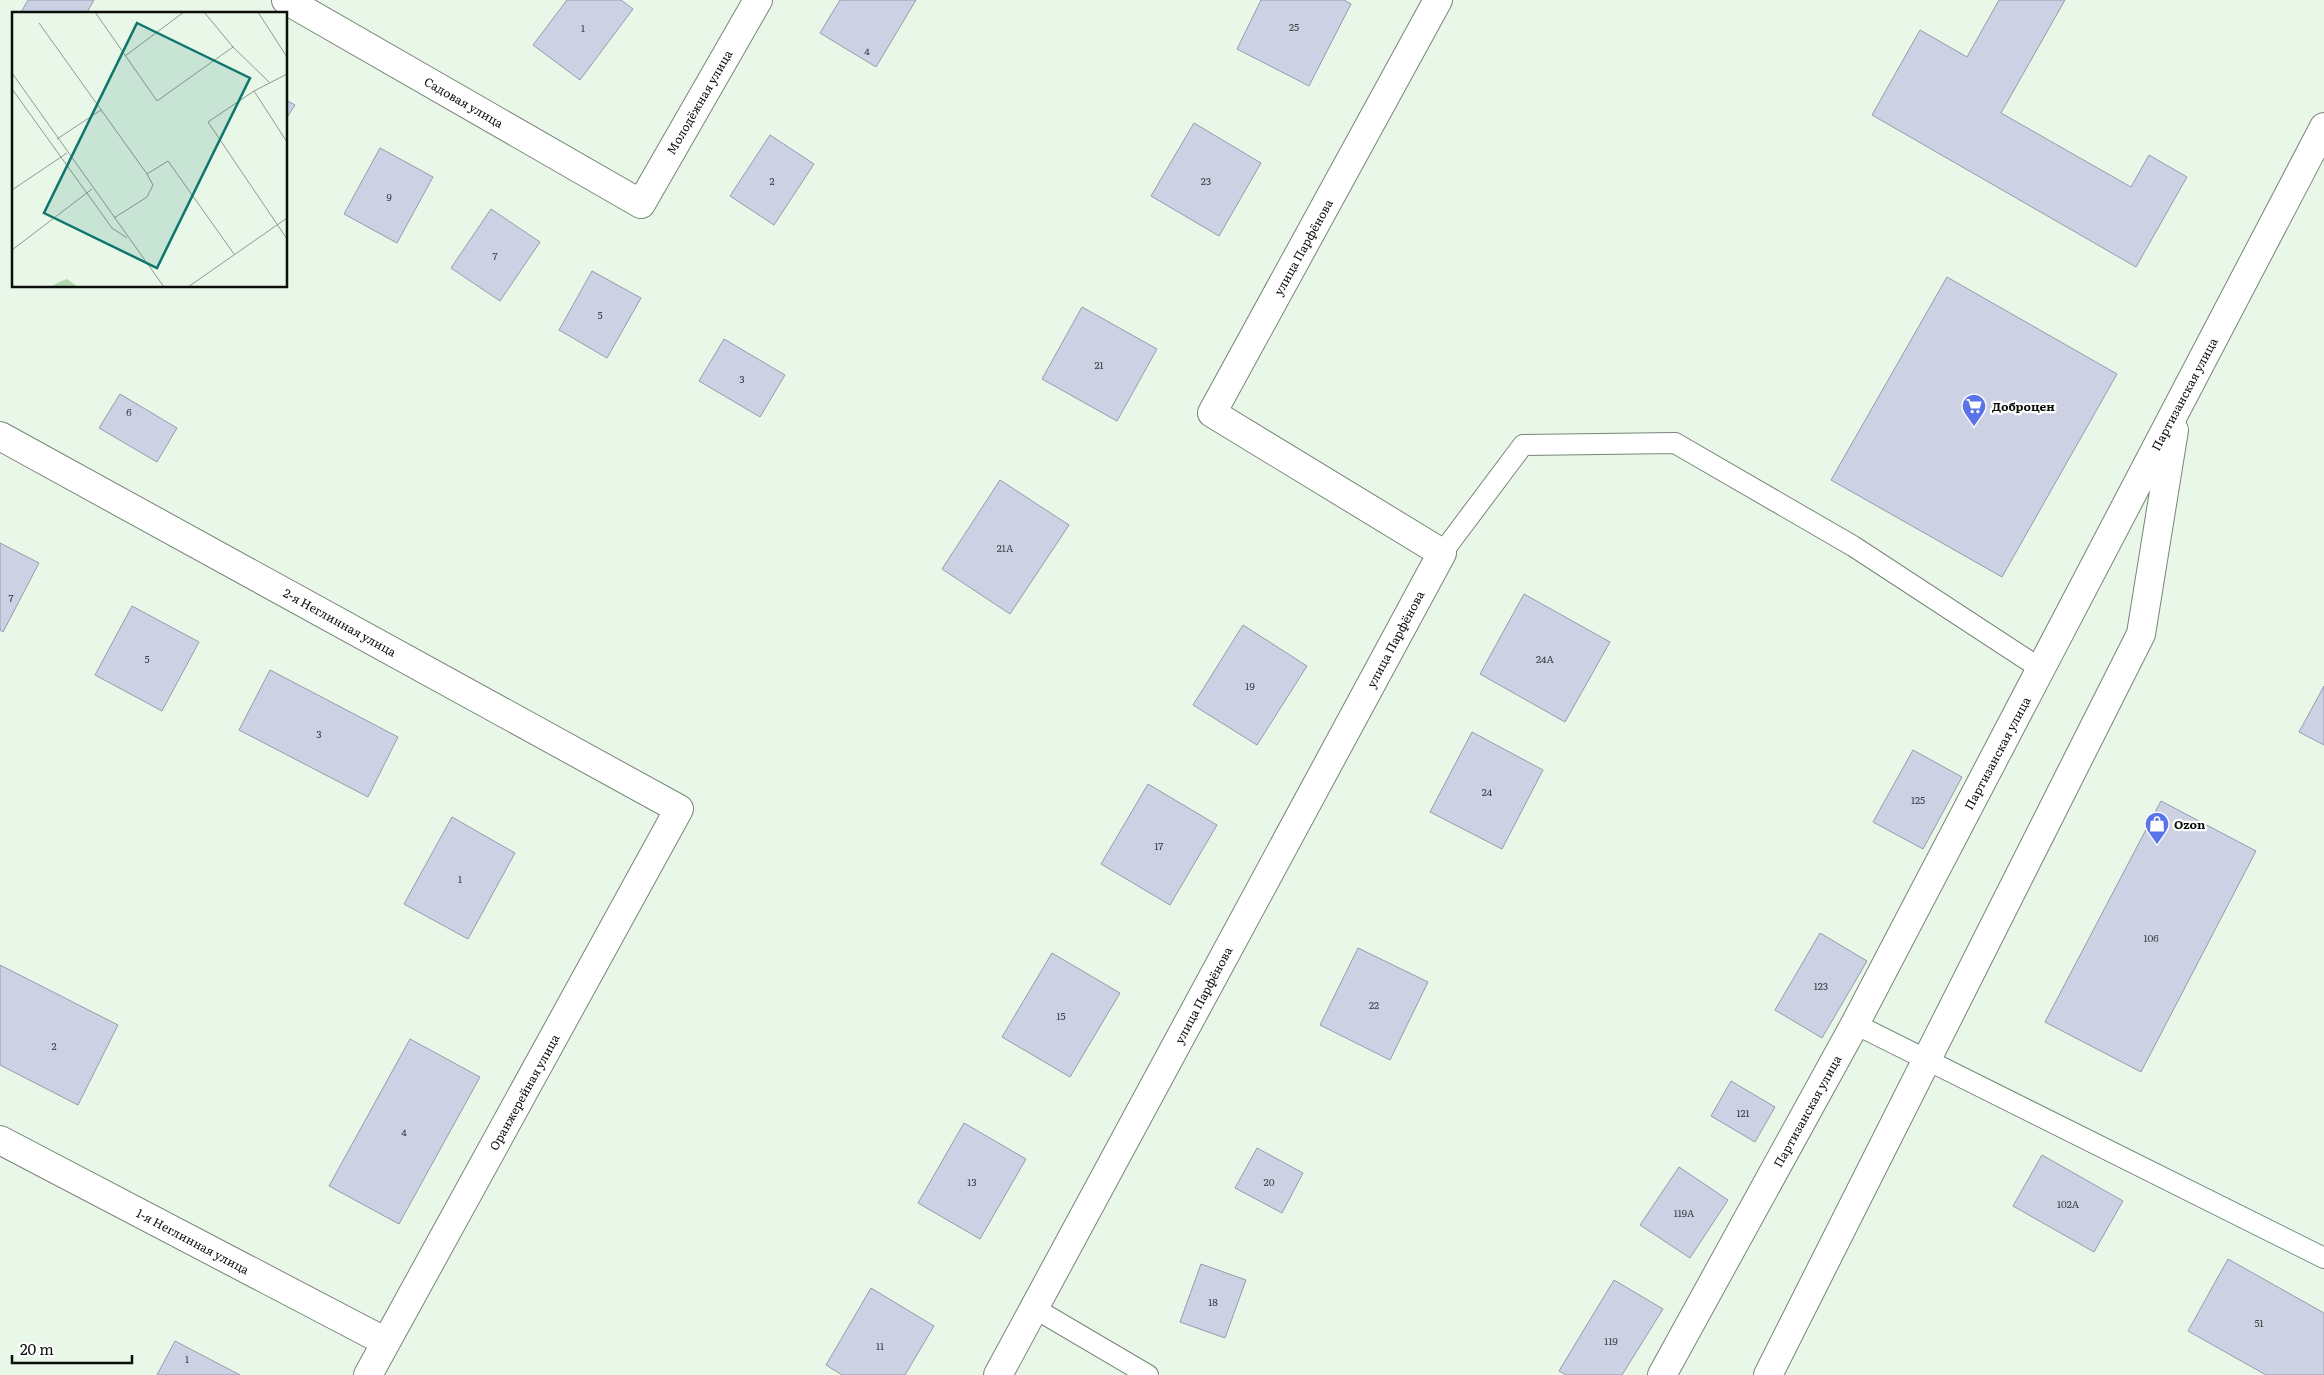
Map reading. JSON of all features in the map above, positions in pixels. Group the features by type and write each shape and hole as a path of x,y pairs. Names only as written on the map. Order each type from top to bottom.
{"street":[{"name":"Садовая улица","path":"286,0 641,204"},
{"name":"Молодёжная улица","path":"641,204 758,0"},
{"name":"улица Парфёнова","path":"998,1375 1442,553 1212,413 1438,0"},
{"name":"Партизанская улица","path":"1662,1375 1855,1024 2324,126"},
{"path":"1768,1375 2141,634 2178,406"},
{"name":"2-я Неглинная улица","path":"0,436 680,809"},
{"name":"Оранжерейная улица","path":"368,1375 680,809"},
{"name":"1-я Неглинная улица","path":"0,1140 386,1342"}],"lane":[{"path":"1442,553 1523,445 1675,443 1853,546 2041,669"},
{"path":"1855,1024 1928,1058 2324,1258"},
{"path":"1034,1308 1148,1375"}],"building":[{"path":"28,0 94,0 87,12 21,12"},
{"path":"567,0 621,0 633,9 580,80 533,45"},
{"path":"840,0 916,0 876,67 820,33"},
{"path":"1261,0 1344,0 1351,4 1309,86 1237,49"},
{"path":"1999,0 2065,0 2001,113 2131,187 2149,155 2187,177 2136,267 1872,115 1920,30 1967,57"},
{"path":"288,101 295,105 288,116"},
{"path":"1194,123 1261,163 1219,236 1151,196"},
{"path":"770,135 814,164 774,225 730,196"},
{"path":"380,148 433,177 397,243 344,214"},
{"path":"491,209 540,242 500,301 451,268"},
{"path":"592,271 641,298 607,358 559,330"},
{"name":"Доброцен","path":"1947,277 2117,374 2002,577 1831,480"},
{"path":"1082,307 1157,349 1117,421 1042,379"},
{"path":"724,339 785,375 760,417 699,381"},
{"path":"120,394 177,428 157,462 99,428"},
{"path":"1000,480 1069,525 1010,614 942,569"},
{"path":"0,543 39,563 3,632 0,630"},
{"path":"1524,594 1610,642 1565,722 1480,674"},
{"path":"132,606 199,642 162,711 95,675"},
{"path":"1243,625 1307,666 1257,745 1193,705"},
{"path":"270,670 398,737 368,797 239,730"},
{"path":"2324,686 2324,745 2299,732"},
{"path":"1472,732 1543,770 1502,849 1430,812"},
{"path":"1913,750 1962,777 1923,849 1873,822"},
{"path":"1148,784 1217,825 1170,905 1101,864"},
{"path":"2161,801 2256,851 2141,1072 2045,1022"},
{"path":"452,817 515,853 468,939 404,904"},
{"path":"1820,933 1867,961 1822,1038 1775,1010"},
{"path":"1358,948 1428,982 1390,1060 1320,1025"},
{"path":"1052,953 1120,993 1070,1077 1002,1037"},
{"path":"0,965 118,1025 78,1105 0,1065"},
{"path":"410,1039 480,1077 399,1224 329,1186"},
{"path":"1731,1081 1775,1107 1755,1142 1711,1116"},
{"path":"964,1123 1026,1159 980,1239 918,1203"},
{"path":"1257,1148 1303,1173 1282,1213 1235,1188"},
{"path":"2042,1155 2123,1201 2094,1252 2013,1206"},
{"path":"1679,1167 1728,1200 1690,1258 1640,1225"},
{"path":"2228,1259 2324,1313 2324,1375 2266,1375 2188,1331"},
{"path":"1201,1264 1246,1280 1225,1338 1180,1322"},
{"path":"1614,1280 1663,1309 1622,1375 1566,1375 1559,1371"},
{"path":"871,1288 934,1326 905,1375 842,1375 826,1365"},
{"path":"175,1341 240,1375 157,1375"}],"place":[{"name":"Доброцен","path":"1974,427"},
{"name":"Ozon","path":"2157,845"}]}
